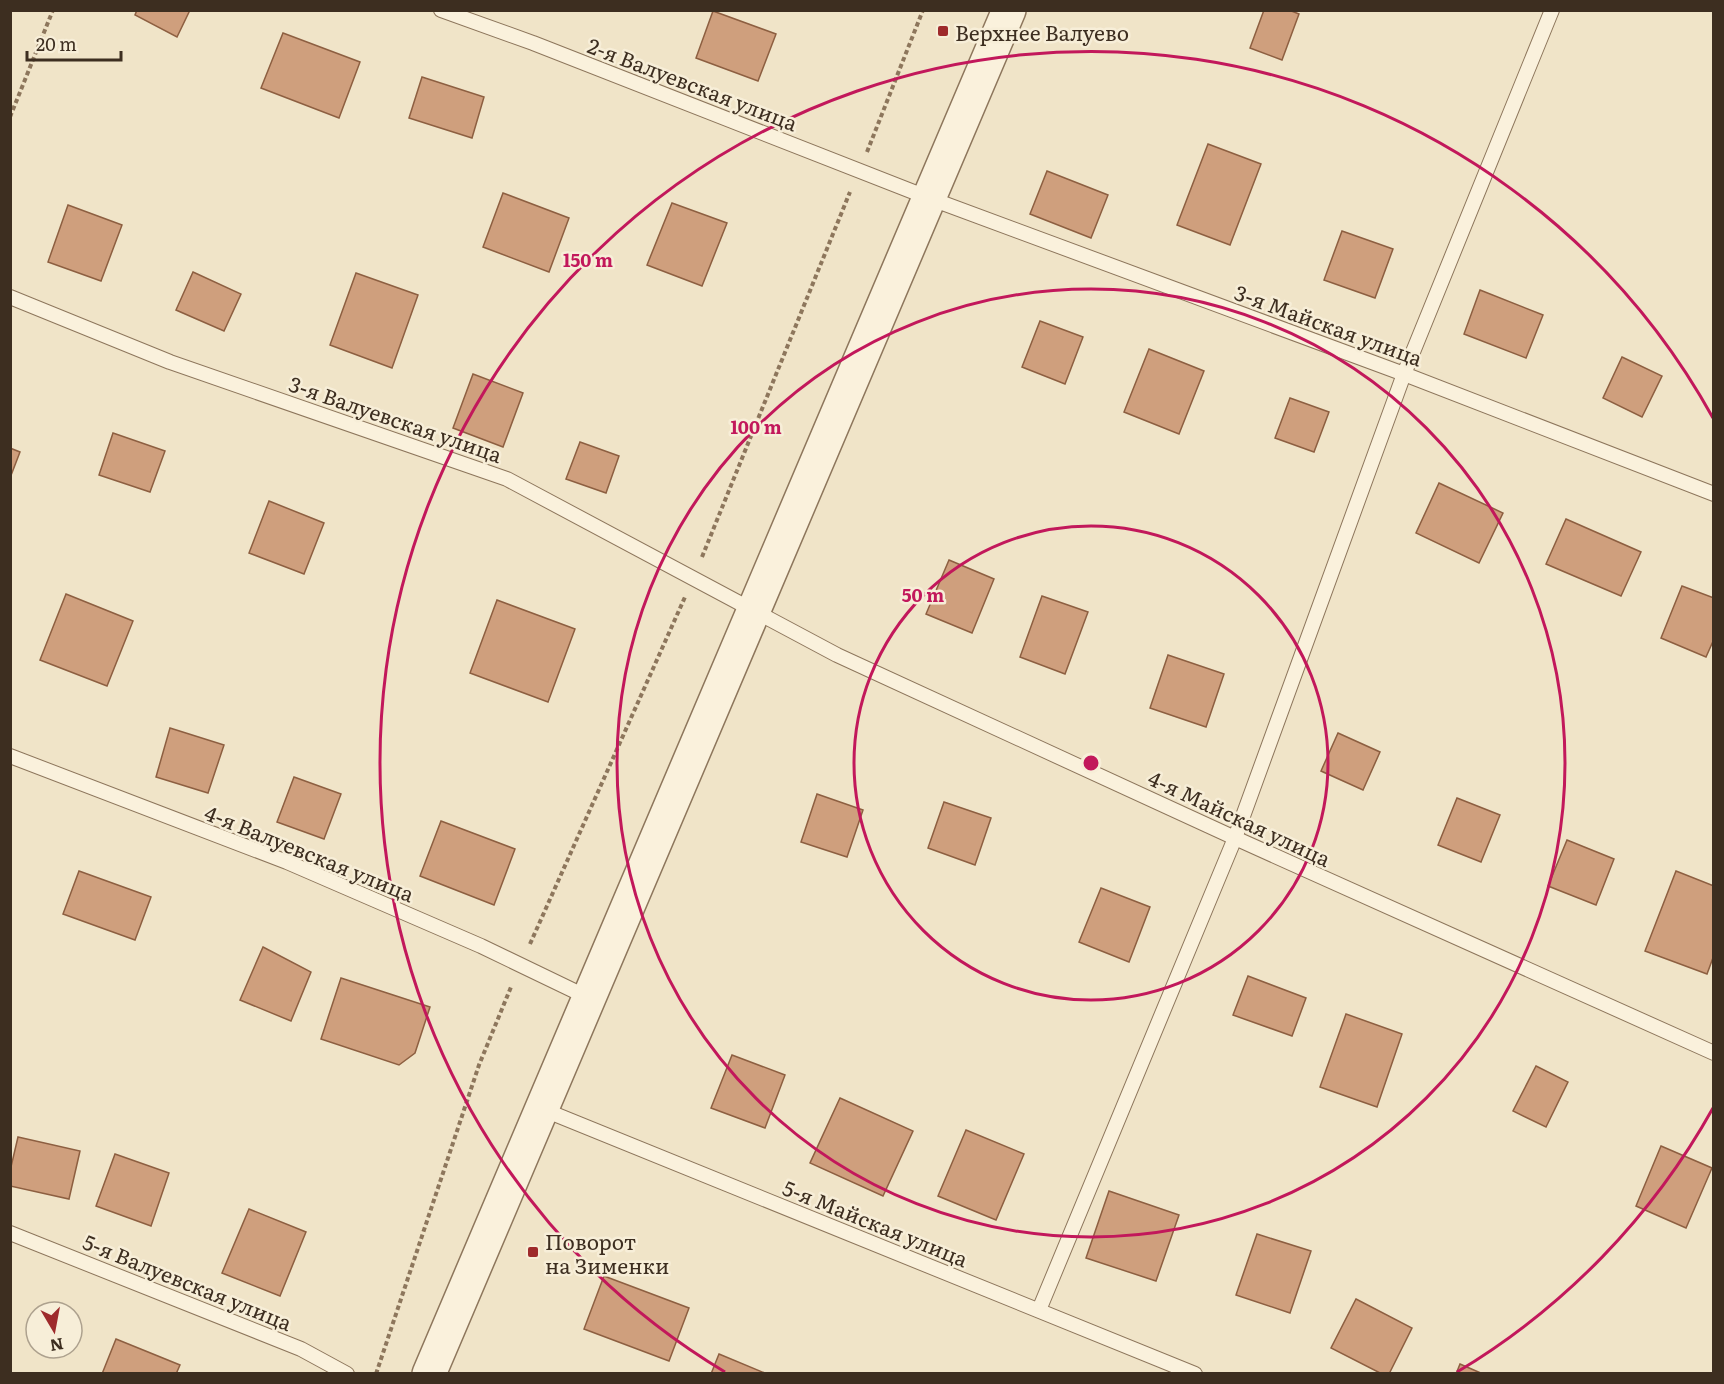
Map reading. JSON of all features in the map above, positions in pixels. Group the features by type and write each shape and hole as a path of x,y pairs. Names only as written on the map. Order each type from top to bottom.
{"street":[{"path":"429,1374 1009,10"}],"lane":[{"name":"2-я Валуевская улица","path":"441,10 533,43 928,198"},
{"path":"1039,1310 1235,838 1404,374 1552,10"},
{"name":"3-я Майская улица","path":"928,198 1404,374 1713,494"},
{"name":"3-я Валуевская улица","path":"10,297 170,362 507,479 753,611"},
{"name":"4-я Майская улица","path":"753,611 837,655 1235,838 1713,1053"},
{"name":"4-я Валуевская улица","path":"10,756 287,862 589,998"},
{"name":"5-я Майская улица","path":"542,1109 1195,1374"},
{"name":"5-я Валуевская улица","path":"10,1233 301,1349 347,1374"}],"path":[{"path":"10,117 53,10"},
{"path":"376,1374 479,1065 520,965 693,579 923,10"}],"building":[{"path":"137,10 190,10 177,37 135,15"},
{"path":"1264,10 1289,10 1299,14 1282,60 1250,48"},
{"path":"713,11 776,34 758,81 696,58"},
{"path":"283,33 360,62 339,118 261,88"},
{"path":"422,77 484,97 472,138 409,118"},
{"path":"1208,144 1261,164 1230,245 1177,225"},
{"path":"1047,171 1108,195 1091,238 1030,214"},
{"path":"503,193 569,218 549,272 483,247"},
{"path":"672,203 727,223 702,286 647,265"},
{"path":"68,205 122,225 101,281 48,262"},
{"path":"1342,231 1393,249 1375,298 1324,280"},
{"path":"193,272 241,294 224,331 176,310"},
{"path":"356,273 418,295 392,368 330,345"},
{"path":"1480,290 1543,315 1526,358 1464,334"},
{"path":"1040,321 1083,337 1065,384 1022,367"},
{"path":"1149,349 1204,371 1179,434 1124,412"},
{"path":"1622,357 1662,376 1642,417 1603,398"},
{"path":"473,374 523,393 503,447 453,428"},
{"path":"1290,398 1329,412 1314,452 1275,438"},
{"path":"113,433 165,451 150,492 99,475"},
{"path":"580,442 619,456 606,493 566,479"},
{"path":"10,448 20,452 10,478"},
{"path":"1439,483 1503,513 1479,563 1416,533"},
{"path":"269,501 324,523 304,574 249,553"},
{"path":"1566,519 1641,552 1621,596 1546,564"},
{"path":"949,560 994,579 972,633 926,614"},
{"path":"1682,586 1714,598 1714,639 1706,657 1661,638"},
{"path":"66,594 133,621 107,686 40,660"},
{"path":"1042,596 1088,612 1065,674 1020,657"},
{"path":"497,600 575,629 548,702 470,673"},
{"path":"1168,655 1224,674 1206,727 1150,708"},
{"path":"170,728 224,745 208,793 156,777"},
{"path":"1338,733 1380,752 1363,790 1321,771"},
{"path":"294,777 341,794 324,839 277,822"},
{"path":"817,794 863,810 847,857 801,842"},
{"path":"1457,798 1500,815 1481,862 1438,845"},
{"path":"944,802 991,818 975,865 928,848"},
{"path":"441,821 515,849 494,905 420,876"},
{"path":"1567,840 1614,859 1596,905 1548,886"},
{"path":"79,871 151,897 135,940 63,914"},
{"path":"1676,871 1714,886 1714,955 1707,974 1645,951"},
{"path":"1101,888 1150,907 1129,962 1079,942"},
{"path":"263,947 311,972 291,1021 240,1000"},
{"path":"1248,976 1306,998 1292,1036 1233,1015"},
{"path":"341,978 430,1007 415,1053 399,1065 321,1039"},
{"path":"1346,1014 1402,1034 1377,1107 1320,1087"},
{"path":"732,1055 785,1075 765,1128 711,1108"},
{"path":"1536,1066 1568,1082 1546,1127 1513,1111"},
{"path":"840,1098 913,1131 883,1196 810,1163"},
{"path":"966,1130 1024,1154 996,1220 938,1196"},
{"path":"18,1137 80,1151 69,1199 10,1186 10,1171"},
{"path":"1661,1146 1712,1168 1686,1228 1636,1206"},
{"path":"115,1154 169,1173 151,1226 96,1206"},
{"path":"1109,1191 1179,1215 1156,1281 1086,1258"},
{"path":"249,1209 306,1232 280,1296 222,1273"},
{"path":"1257,1234 1311,1251 1290,1313 1236,1295"},
{"path":"604,1276 689,1308 669,1361 584,1329"},
{"path":"1356,1299 1412,1328 1389,1374 1382,1374 1331,1348"},
{"path":"116,1339 180,1365 176,1374 102,1374"},
{"path":"719,1354 767,1374 711,1374"},
{"path":"1460,1364 1483,1374 1456,1374"}],"place":[{"name":"Верхнее Валуево","path":"943,31"},
{"name":"Поворот на Зименки","path":"533,1252"}]}
